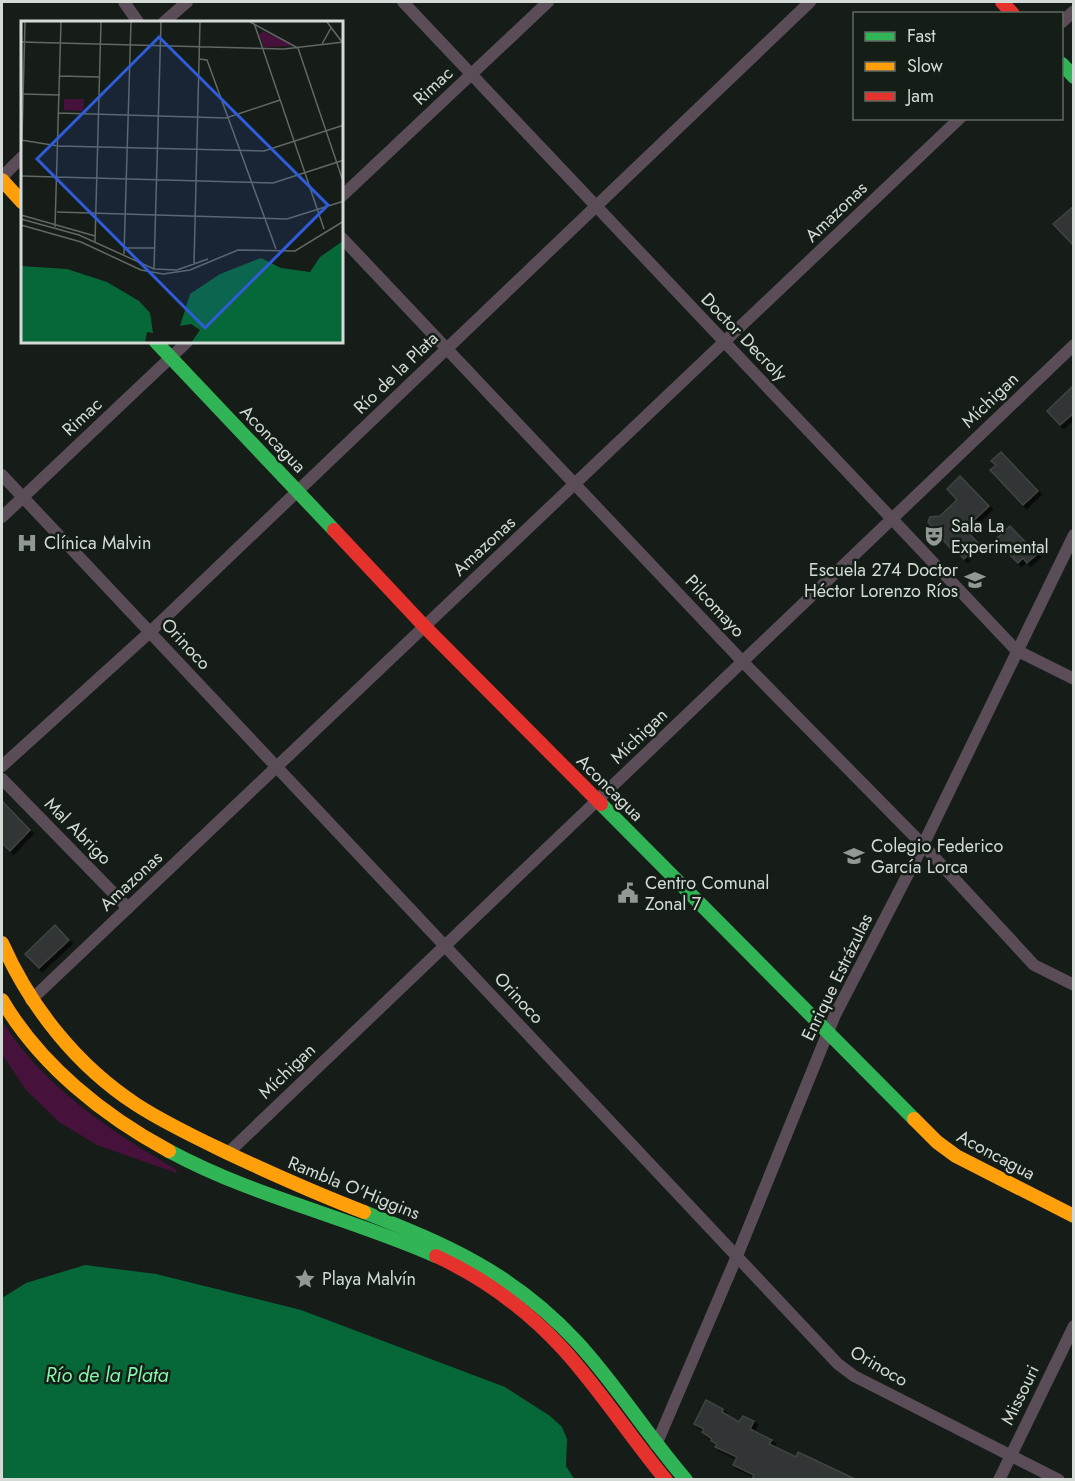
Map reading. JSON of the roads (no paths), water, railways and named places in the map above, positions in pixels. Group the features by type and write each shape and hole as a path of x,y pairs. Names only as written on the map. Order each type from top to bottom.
{"main road":[{"path":"1063,65 1074,77"},
{"path":"2,179 21,201"},
{"name":"Aconcagua","path":"158,344 425,627 946,1149 965,1161 1074,1215"},
{"name":"Rambla O'Higgins","path":"2,943 9,962 31,1000 47,1021 87,1064 125,1096 160,1119 296,1185 430,1238 492,1271 521,1291 574,1338 601,1370 656,1445 686,1479"},
{"name":"Rambla O'Higgins","path":"2,1000 25,1034 48,1060 92,1102 148,1141 209,1172 402,1242 453,1265 494,1290 516,1306 563,1349 666,1479"}],"street":[{"path":"124,2 137,21"},
{"path":"165,21 187,2"},
{"name":"Doctor Decroly","path":"403,2 1016,650 1074,679"},
{"name":"Rimac","path":"344,194 548,2"},
{"name":"Río de la Plata","path":"2,766 150,632 810,2"},
{"name":"Amazonas","path":"31,1000 958,120"},
{"path":"2,179 21,158"},
{"name":"Pilcomayo","path":"344,240 742,661 923,845 1034,965 1074,985"},
{"name":"Rimac","path":"2,517 185,344"},
{"name":"Míchigan","path":"228,1153 1074,345"},
{"name":"Orinoco","path":"2,475 846,1371 1059,1479"},
{"name":"Enrique Estrázulas","path":"656,1445 840,1006 923,845 1074,535"},
{"name":"Mal Abrigo","path":"2,779 128,908"},
{"name":"Missouri","path":"999,1479 1074,1326"}],"water":[{"name":"Río de la Plata","path":"85,1265 156,1274 301,1310 505,1387 550,1416 562,1427 567,1439 566,1466 574,1479 2,1479 2,1298 26,1283"}],"place":[{"name":"Sala La Experimental","path":"934,536"},
{"name":"Clínica Malvin","path":"27,543"},
{"name":"Escuela 274 Doctor Héctor Lorenzo Ríos","path":"975,580"},
{"name":"Colegio Federico García Lorca","path":"854,856"},
{"name":"Centro Comunal Zonal 7","path":"628,893"},
{"name":"Playa Malvín","path":"305,1279"}]}
